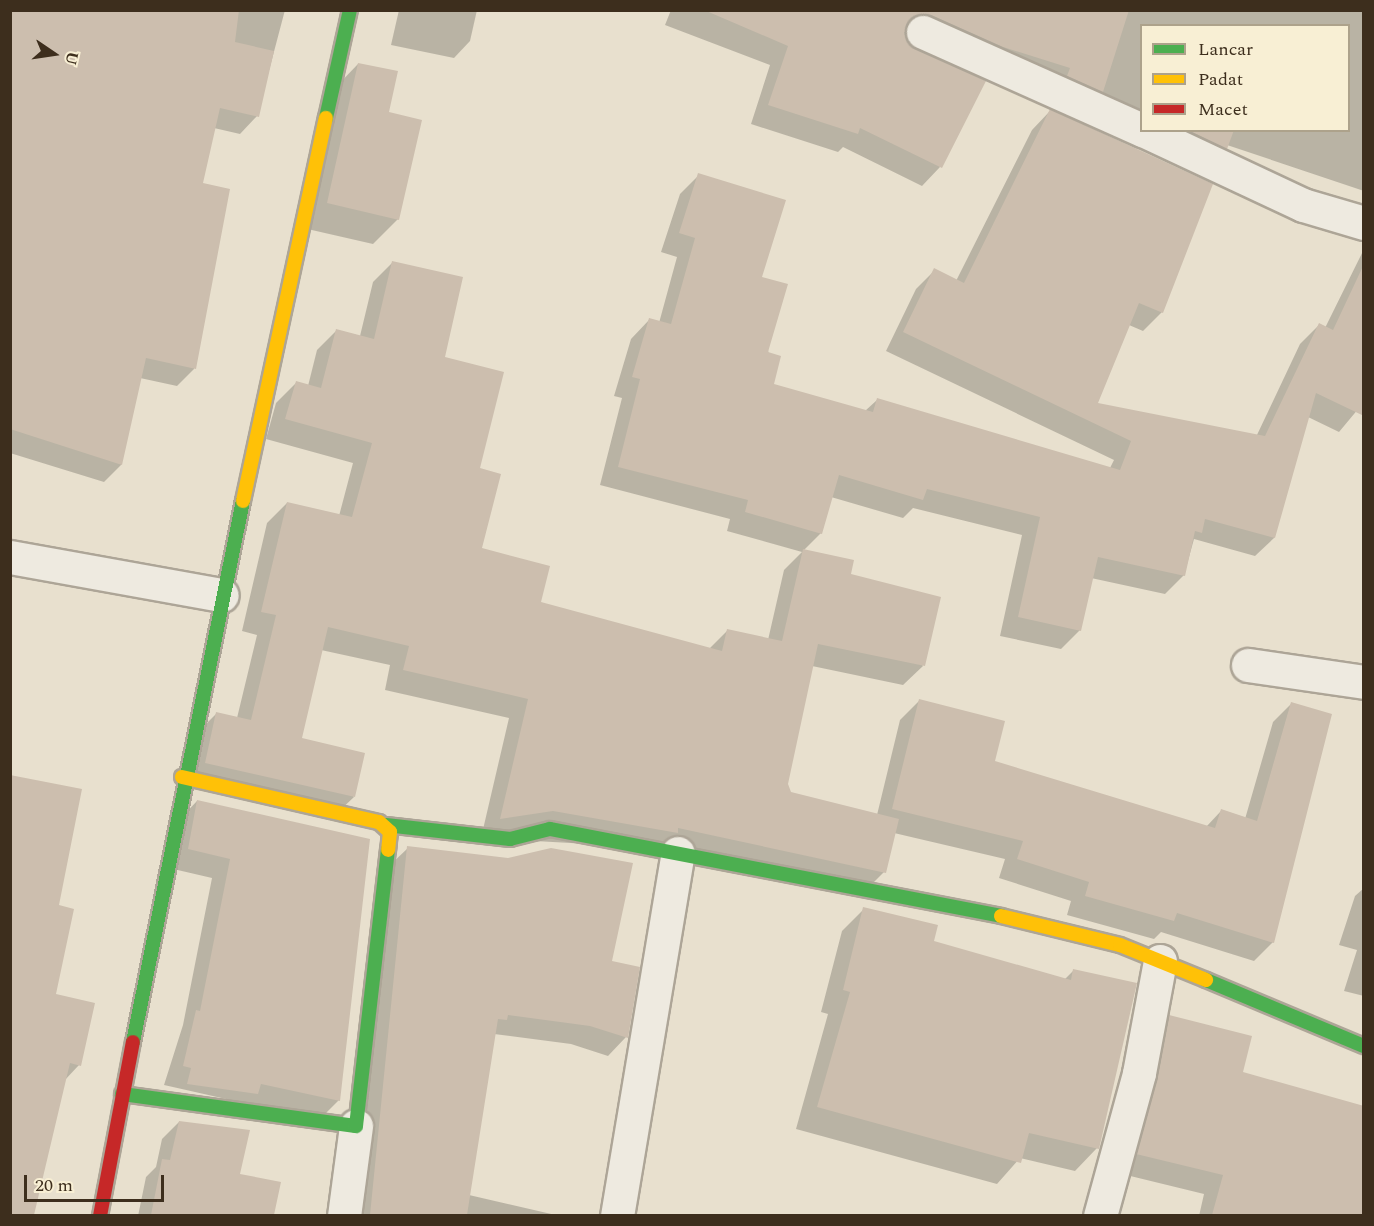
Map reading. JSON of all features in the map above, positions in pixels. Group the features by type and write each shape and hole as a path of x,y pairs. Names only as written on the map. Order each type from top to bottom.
{"main road":[{"path":"100,1215 182,777 350,11"},
{"path":"182,777 386,825 510,839 550,829 1020,920 1160,961 1364,1046"},
{"path":"122,1094 356,1126 392,850 386,825"}],"street":[{"path":"923,32 1140,129"},
{"path":"1146,132 1304,205 1364,223"},
{"path":"10,557 222,596"},
{"path":"1248,665 1364,682"},
{"path":"617,1215 678,854"},
{"path":"1100,1215 1139,1074 1160,961"},
{"path":"344,1215 356,1126"}],"building":[{"path":"10,10 239,10 235,42 274,51 259,117 220,108 203,183 230,189 196,369 146,358 122,465 10,429"},
{"path":"704,10 1129,10 1103,92 1067,76 1070,68 1003,47 931,15 912,17 904,33 908,43 986,81 942,168 860,128 858,134 768,105 788,46"},
{"path":"358,63 398,71 389,112 422,120 399,220 327,203"},
{"path":"1050,109 1213,184 1163,313 1139,303 1098,403 1265,436 1319,323 1333,330 1364,264 1364,416 1316,393 1275,538 1205,519 1202,533 1195,531 1185,576 1098,557 1081,631 1018,617 1040,517 927,489 923,500 839,475 822,534 745,512 748,500 618,467 640,379 632,377 649,318 671,324 695,238 679,233 698,173 786,200 762,277 788,284 768,352 781,356 774,384 873,412 877,398 1120,470 1131,441 903,332 934,268 964,283"},
{"path":"1192,132 1233,132 1227,149"},
{"path":"392,261 463,277 445,357 504,372 480,468 501,474 482,548 550,566 541,602 722,651 727,629 782,641 803,549 854,560 851,574 941,597 925,666 818,644 788,784 791,792 899,819 886,873 678,828 678,833 553,811 500,819 528,699 403,670 409,646 328,627 302,738 365,753 355,797 205,763 216,712 251,720 276,615 261,612 287,502 352,517 372,443 285,419 296,381 321,388 336,329 374,339"},
{"path":"919,699 1005,721 995,761 1215,828 1221,809 1257,821 1291,702 1332,714 1274,943 1177,913 1174,921 1085,896 1089,882 1017,859 1023,841 892,809"},
{"path":"10,775 82,789 59,905 74,909 56,994 95,1003 81,1066 70,1063 34,1215 10,1215"},
{"path":"197,800 370,839 340,1101 261,1084 258,1094 187,1084 191,1068 183,1066 196,1010 200,1011 230,859 188,849"},
{"path":"407,846 508,858 551,848 633,863 612,961 640,967 628,1038 590,1026 508,1015 507,1020 498,1019 467,1215 370,1215"},
{"path":"863,907 938,925 934,941 1071,980 1073,969 1137,983 1099,1149 1029,1133 1021,1163 817,1107 850,992 843,990"},
{"path":"1169,1015 1252,1036 1243,1072 1364,1106 1364,1215 1212,1215 1223,1175 1136,1154"},
{"path":"179,1121 250,1130 240,1174 281,1182 274,1215 151,1215 162,1159 170,1160"}],"traffic: fast":[{"path":"326,118 350,10"},
{"path":"133,1042 243,501"},
{"path":"386,825 510,839 550,829 1001,916"},
{"path":"122,1094 356,1126 388,850"},
{"path":"1206,980 1364,1046"}],"traffic: slow":[{"path":"243,501 326,118"},
{"path":"182,777 379,822 390,832 388,850"},
{"path":"1001,916 1120,945 1206,980"}],"traffic: jam":[{"path":"100,1216 133,1042"}]}
